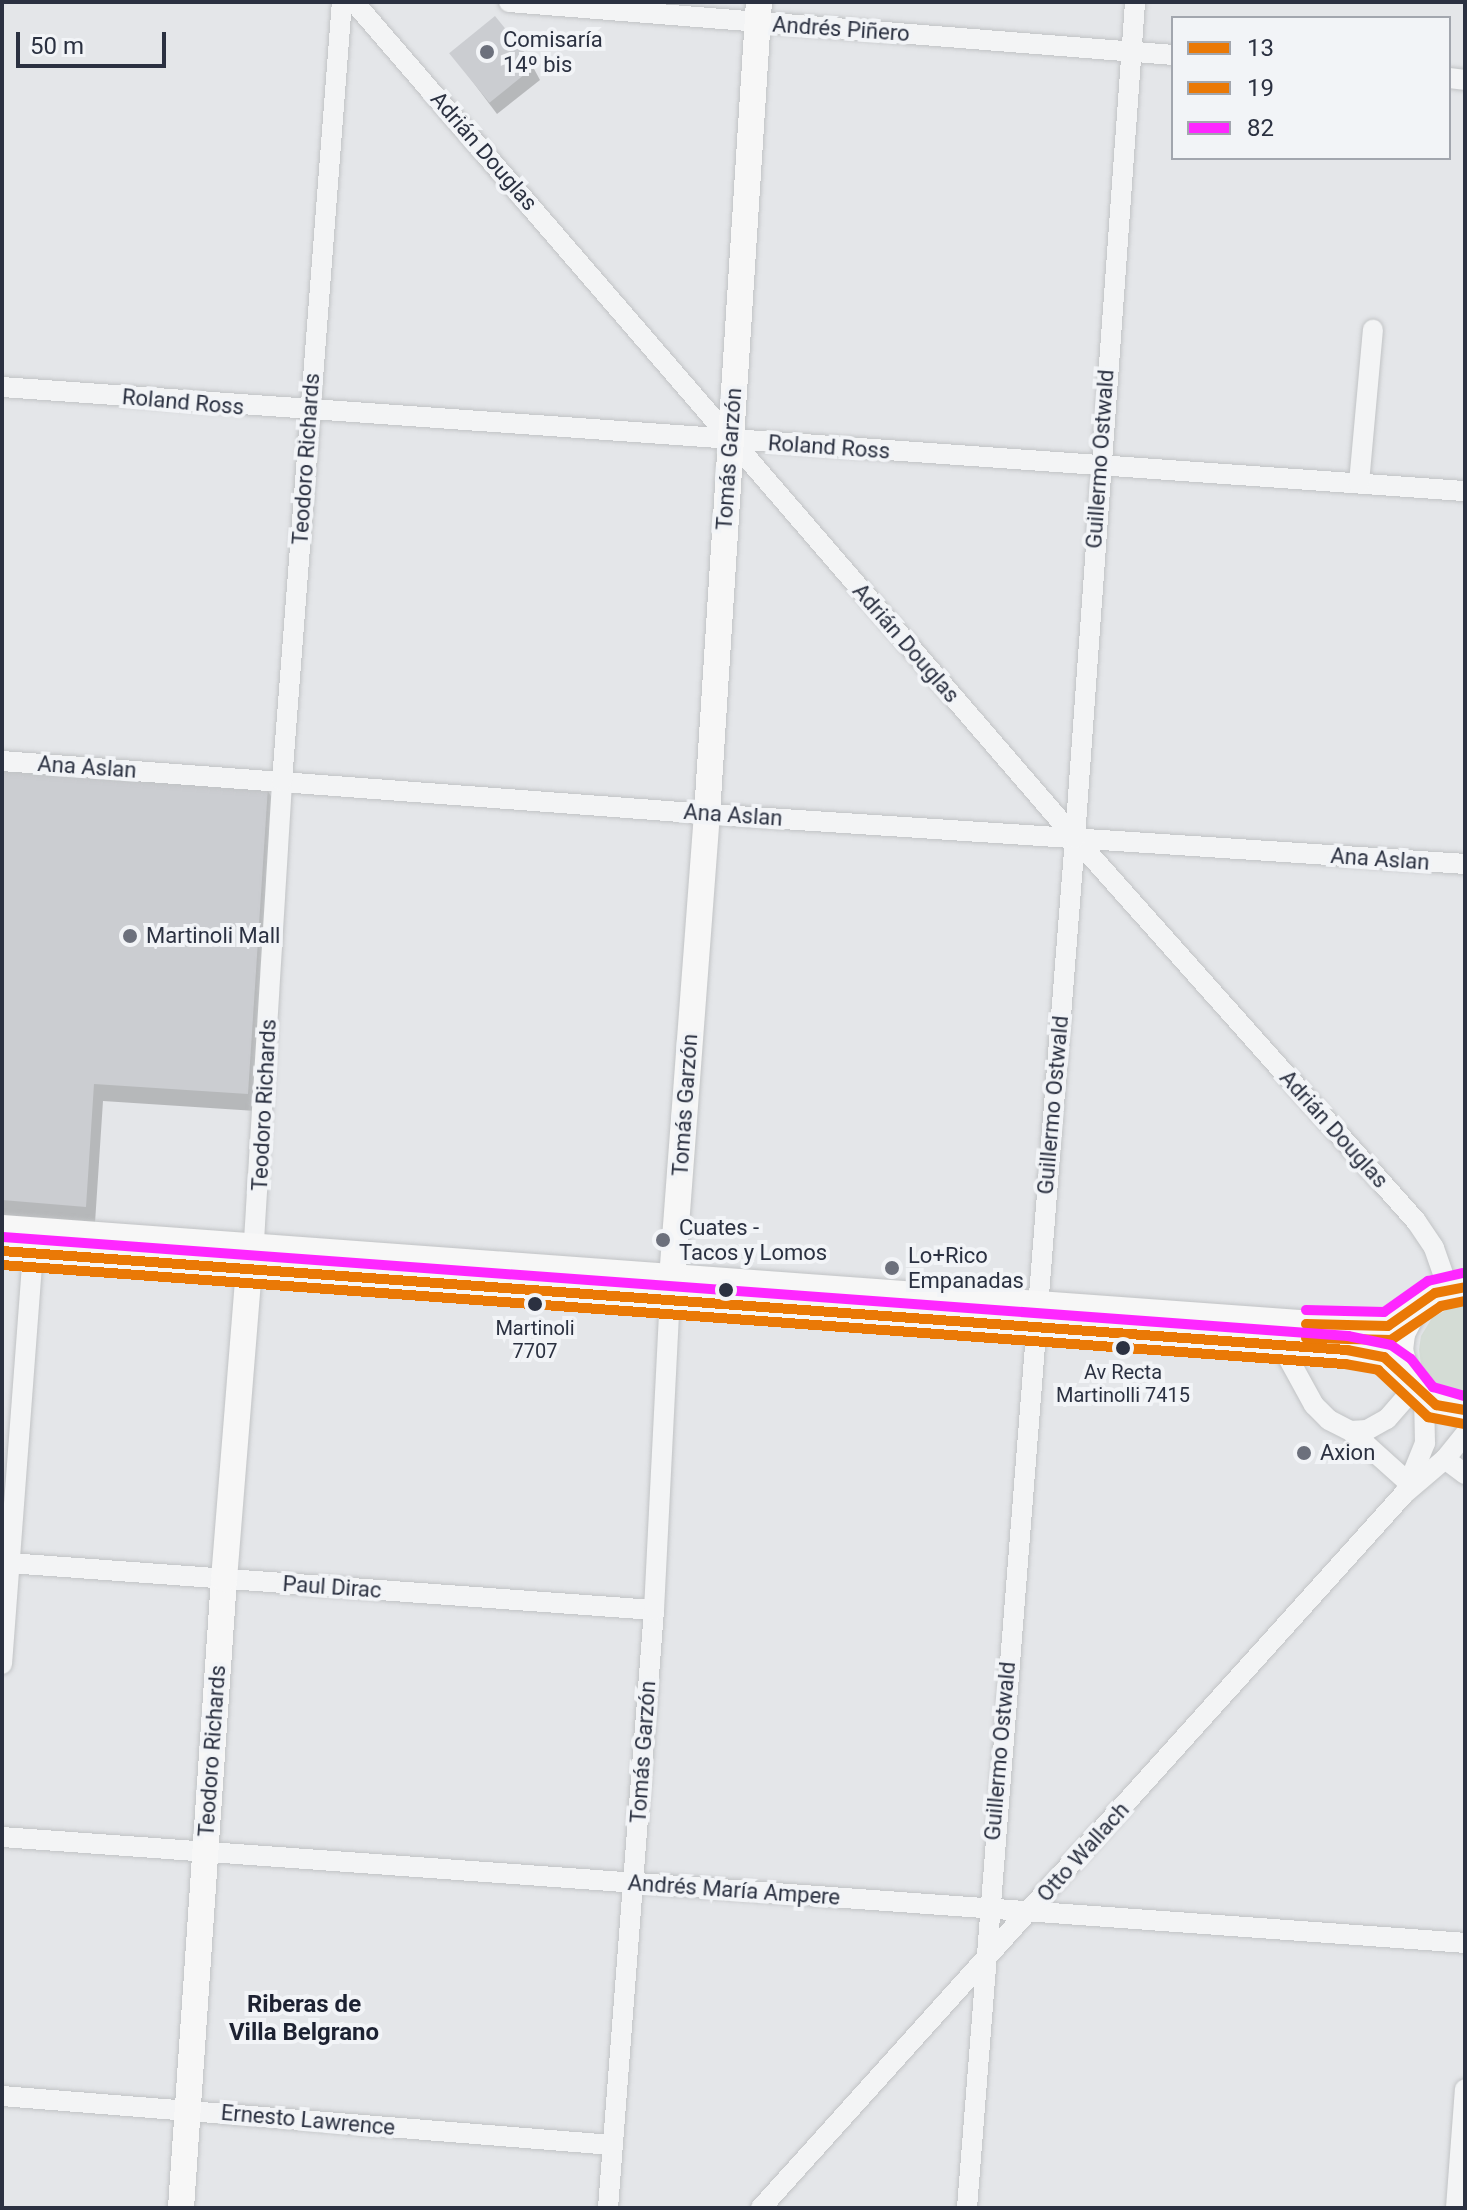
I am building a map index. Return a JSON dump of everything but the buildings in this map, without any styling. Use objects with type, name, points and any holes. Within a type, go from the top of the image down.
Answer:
[{"type":"main road","name":"Tomás Garzón","points":[[671,1288],[707,814],[759,12]]},
{"type":"main road","points":[[2,1228],[253,1258],[1035,1314],[1376,1328],[1397,1322],[1415,1308],[1456,1288]]},
{"type":"main road","points":[[2,1251],[253,1258]]},
{"type":"main road","name":"Teodoro Richards","points":[[181,2208],[224,1579],[253,1258]]},
{"type":"main road","points":[[1415,1308],[1402,1334],[1400,1350],[1415,1387]]},
{"type":"main road","points":[[1035,1314],[1375,1354],[1393,1362],[1436,1405],[1465,1410]]},
{"type":"street","name":"Teodoro Richards","points":[[253,1258],[282,781],[342,2]]},
{"type":"street","name":"Adrián Douglas","points":[[354,2],[492,158],[730,441],[1075,838],[1416,1221],[1456,1288]]},
{"type":"street","name":"Andrés Piñero","points":[[509,2],[759,12],[1171,55]]},
{"type":"street","name":"Guillermo Ostwald","points":[[967,2208],[988,1908],[1075,838],[1099,464],[1135,2]]},
{"type":"street","points":[[1359,483],[1373,330]]},
{"type":"street","name":"Roland Ross","points":[[2,387],[310,412],[1465,491]]},
{"type":"street","name":"Ana Aslan","points":[[2,761],[707,814],[1465,864]]},
{"type":"street","points":[[2,1664],[33,1253]]},
{"type":"street","name":"Tomás Garzón","points":[[608,2208],[654,1610],[671,1288]]},
{"type":"street","points":[[1281,1345],[1314,1405],[1329,1420],[1351,1431],[1406,1488]]},
{"type":"street","points":[[1351,1431],[1367,1430],[1387,1419],[1415,1387]]},
{"type":"street","name":"Otto Wallach","points":[[1406,1488],[1425,1443],[1415,1387]]},
{"type":"street","name":"Otto Wallach","points":[[761,2208],[985,1962],[1406,1488],[1445,1459],[1465,1434]]},
{"type":"street","points":[[1445,1459],[1465,1474]]},
{"type":"street","name":"Paul Dirac","points":[[9,1563],[654,1610]]},
{"type":"street","name":"Andrés María Ampere","points":[[2,1837],[1465,1943]]},
{"type":"street","points":[[1456,2208],[1465,2089]]},
{"type":"street","name":"Ernesto Lawrence","points":[[2,2096],[613,2145]]},
{"type":"shaded area","points":[[1464,1306],[1465,1392],[1460,1392],[1434,1382],[1421,1364],[1419,1350],[1421,1336],[1432,1318],[1450,1308]]},
{"type":"transit line","name":"82","points":[[3,1237],[1348,1336],[1391,1345],[1411,1359],[1433,1387],[1465,1396]]},
{"type":"transit line","name":"13","points":[[2,1251],[1347,1350],[1384,1357],[1436,1405],[1465,1410]]},
{"type":"transit line","name":"19","points":[[2,1265],[1345,1364],[1378,1370],[1428,1417],[1463,1424]]},
{"type":"transit line","name":"82","points":[[1306,1310],[1384,1312],[1428,1281],[1462,1273]]},
{"type":"transit line","name":"13","points":[[1306,1324],[1388,1326],[1435,1293],[1465,1287]]},
{"type":"transit line","name":"19","points":[[1306,1338],[1391,1340],[1441,1306],[1465,1301]]},
{"type":"place","name":"Comisaría 14º bis","points":[[487,52]]},
{"type":"place","name":"Martinoli Mall","points":[[130,936]]},
{"type":"place","name":"Cuates - Tacos y Lomos","points":[[663,1240]]},
{"type":"place","name":"Lo+Rico Empanadas","points":[[892,1268]]},
{"type":"place","name":"Martinoli 7707","points":[[535,1304]]},
{"type":"place","name":"Av Recta Martinolli 7415","points":[[1123,1348]]},
{"type":"place","name":"Axion","points":[[1304,1453]]},
{"type":"district","name":"Riberas de Villa Belgrano","points":[[304,2019]]}]
